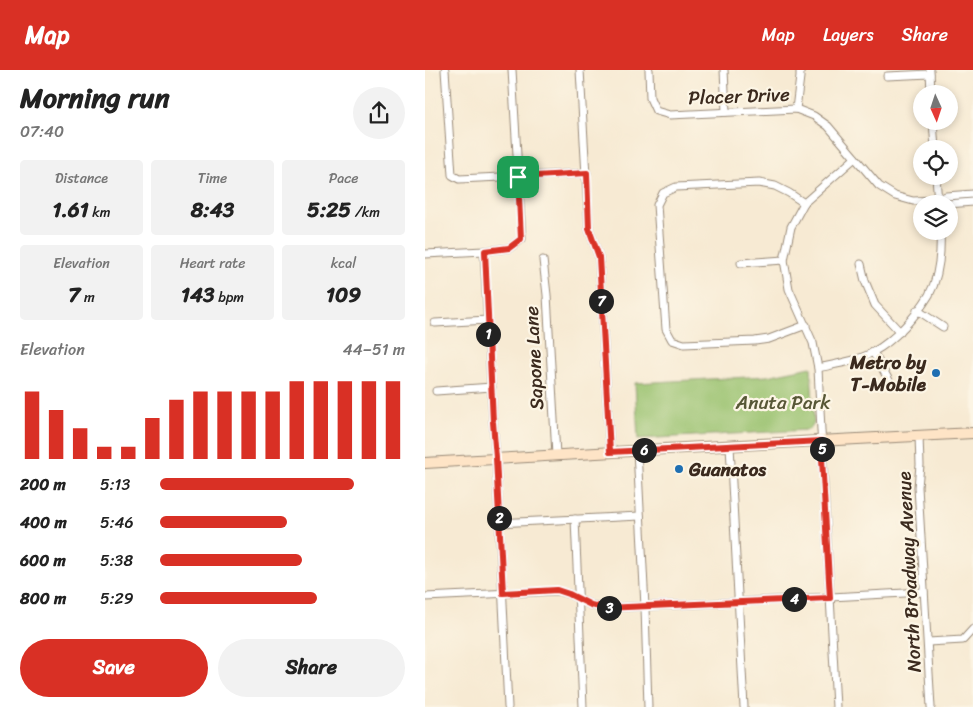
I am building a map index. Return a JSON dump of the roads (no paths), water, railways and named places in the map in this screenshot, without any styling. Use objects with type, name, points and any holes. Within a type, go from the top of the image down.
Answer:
[{"type":"main road","points":[[425,463],[973,433]]},
{"type":"street","points":[[445,70],[452,175],[459,179],[587,173]]},
{"type":"street","points":[[425,254],[509,248],[521,239],[512,70]]},
{"type":"street","points":[[580,70],[589,229],[599,257],[610,452]]},
{"type":"street","name":"Placer Drive","points":[[649,70],[651,98],[656,111],[670,115],[796,109],[814,116],[828,126],[879,186],[895,196],[913,201]]},
{"type":"street","points":[[724,70],[726,112]]},
{"type":"street","points":[[796,109],[800,70]]},
{"type":"street","points":[[887,76],[930,72],[931,85]]},
{"type":"street","points":[[837,707],[818,368],[813,343],[789,288],[784,260],[791,227],[804,203],[855,158]]},
{"type":"street","points":[[804,203],[775,186],[759,183],[677,188],[663,193],[657,205],[666,329],[672,340],[684,344],[755,341],[769,339],[806,325]]},
{"type":"street","name":"Placer Drive","points":[[958,195],[973,194]]},
{"type":"street","name":"Placer Drive","points":[[958,203],[973,202]]},
{"type":"street","points":[[818,368],[848,362],[873,352],[900,332],[929,294],[937,271],[941,240]]},
{"type":"street","points":[[485,251],[508,707]]},
{"type":"street","name":"Sapone Lane","points":[[543,260],[547,295],[556,455]]},
{"type":"street","points":[[741,263],[784,260]]},
{"type":"street","points":[[861,264],[865,281],[875,305],[900,332]]},
{"type":"street","points":[[917,310],[943,328]]},
{"type":"street","points":[[435,323],[488,320]]},
{"type":"street","points":[[873,352],[891,384]]},
{"type":"street","points":[[436,391],[492,387]]},
{"type":"street","name":"North Broadway Avenue","points":[[919,436],[920,465],[918,487],[931,707]]},
{"type":"street","points":[[730,446],[744,707]]},
{"type":"street","points":[[637,450],[648,707]]},
{"type":"street","points":[[499,523],[640,516]]},
{"type":"street","points":[[575,519],[583,707]]},
{"type":"street","points":[[425,597],[557,590],[591,605],[604,608],[924,592]]},
{"type":"street","points":[[928,642],[963,640],[973,629]]},
{"type":"place","name":"Metro by T-Mobile","points":[[936,373]]},
{"type":"place","name":"Guanatos","points":[[679,469]]},
{"type":"park label","name":"Anuta Park","points":[[783,402]]}]
